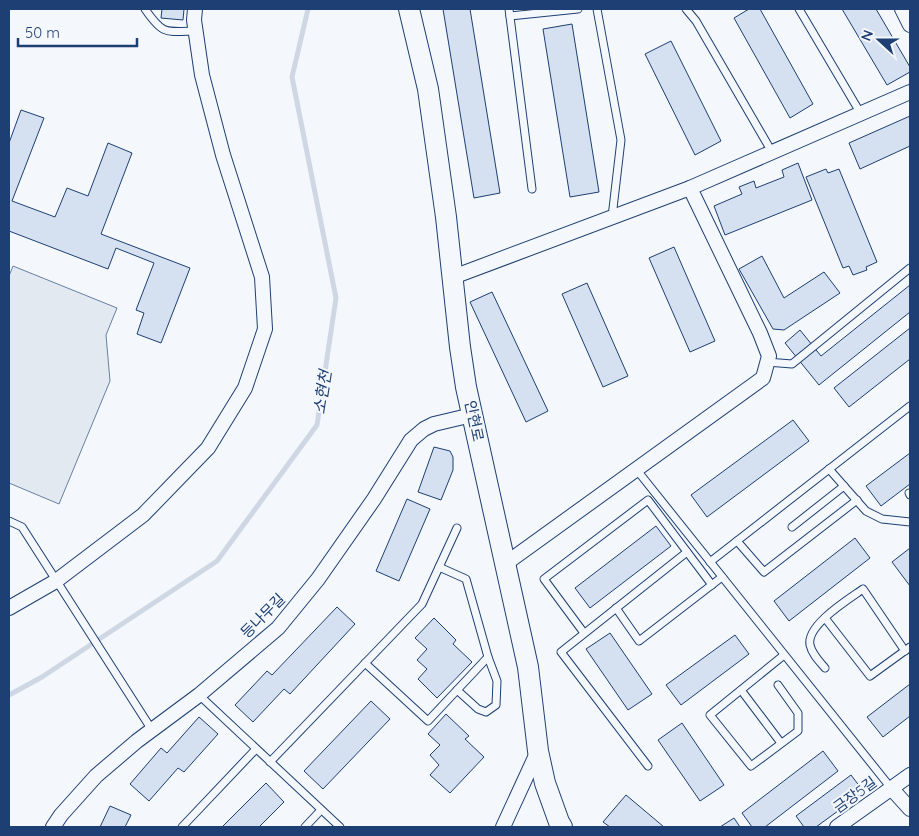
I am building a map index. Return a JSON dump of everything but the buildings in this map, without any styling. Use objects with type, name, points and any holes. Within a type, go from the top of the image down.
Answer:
[{"type":"street","points":[[9,608],[56,581],[143,515],[208,448],[244,388],[265,329],[262,277],[223,155],[202,75],[194,9]]},
{"type":"street","name":"안현로","points":[[409,9],[428,89],[453,277],[460,347],[472,415],[528,667],[538,751],[546,782],[562,827]]},
{"type":"street","points":[[902,9],[910,25]]},
{"type":"street","points":[[453,277],[690,188],[910,92]]},
{"type":"street","points":[[505,564],[763,378],[769,356],[760,333],[690,188]]},
{"type":"street","name":"등나무길","points":[[53,827],[96,776],[137,741],[199,695],[278,628],[318,579],[374,498],[411,440],[424,429],[434,424],[472,415]]},
{"type":"street","points":[[503,827],[538,751]]},
{"type":"street","name":"금장5길","points":[[838,827],[910,774]]},
{"type":"street","name":"금장5길","points":[[891,788],[910,809]]},
{"type":"lane","points":[[145,9],[158,26],[167,32],[196,31]]},
{"type":"lane","points":[[532,189],[510,12],[578,9]]},
{"type":"lane","points":[[597,9],[621,140],[612,218]]},
{"type":"lane","points":[[686,9],[696,21],[772,152]]},
{"type":"lane","points":[[799,9],[861,114]]},
{"type":"lane","points":[[767,362],[792,364],[910,268]]},
{"type":"lane","points":[[710,562],[910,406]]},
{"type":"lane","points":[[636,469],[891,788]]},
{"type":"lane","points":[[830,469],[866,511],[882,518],[910,522]]},
{"type":"lane","points":[[792,527],[844,486]]},
{"type":"lane","points":[[584,633],[544,579],[648,500],[712,585]]},
{"type":"lane","points":[[737,540],[764,572],[857,500]]},
{"type":"lane","points":[[9,521],[22,527],[152,730]]},
{"type":"lane","points":[[270,762],[422,604],[457,528]]},
{"type":"lane","points":[[648,766],[560,652],[687,552]]},
{"type":"lane","points":[[439,567],[466,579],[488,657],[497,681],[496,705],[486,712],[478,709],[458,690]]},
{"type":"lane","points":[[616,608],[639,641],[722,577]]},
{"type":"lane","points":[[824,668],[816,657],[810,643],[813,632],[825,618],[863,589],[908,649],[870,676],[825,618]]},
{"type":"lane","points":[[778,685],[798,713],[798,731],[750,766],[710,715],[784,655]]},
{"type":"lane","points":[[365,663],[428,721],[488,657]]},
{"type":"lane","points":[[741,690],[781,743]]},
{"type":"lane","points":[[199,695],[340,827]]},
{"type":"lane","points":[[182,827],[256,749]]},
{"type":"lane","points":[[305,827],[321,810]]},
{"type":"shaded area","points":[[13,266],[117,308],[106,335],[110,381],[59,504],[9,483],[9,276]]},
{"type":"waterway","name":"소현천","points":[[9,695],[42,677],[217,561],[317,425],[336,298],[292,77],[308,9]]}]
